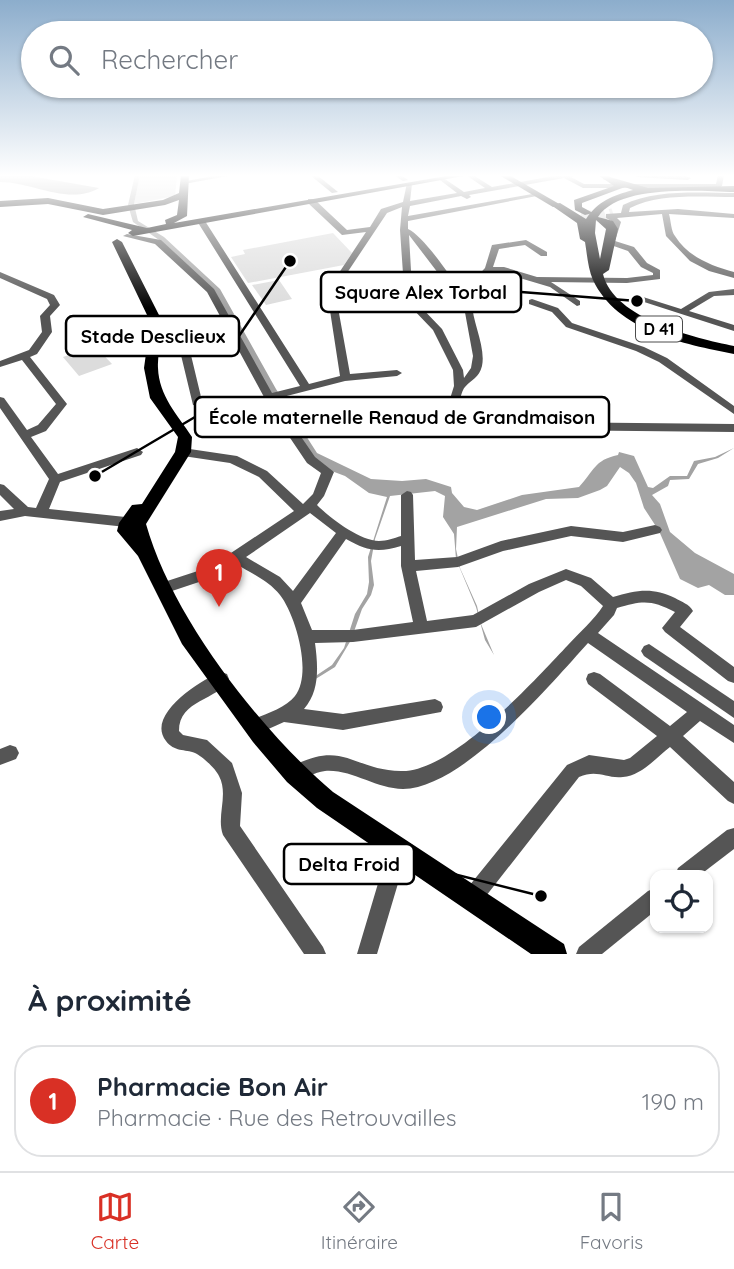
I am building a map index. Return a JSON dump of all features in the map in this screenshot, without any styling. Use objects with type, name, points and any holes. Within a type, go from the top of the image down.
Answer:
[{"type":"highway","points":[[578,220],[583,223],[587,247],[604,276]]},
{"type":"highway","points":[[602,220],[604,276]]},
{"type":"highway","points":[[604,276],[606,241],[614,231],[605,220]]},
{"type":"highway","name":"D 41","points":[[604,276],[611,298],[649,325],[683,338],[734,348]]},
{"type":"main road","points":[[93,220],[132,233],[209,220]]},
{"type":"main road","points":[[127,220],[132,233]]},
{"type":"main road","points":[[176,220],[132,233],[118,249],[129,264],[152,310],[156,325],[151,357],[153,384],[161,406],[185,437],[183,452],[126,531],[146,554],[189,638],[255,727],[295,774],[325,800],[554,954]]},
{"type":"street","points":[[331,220],[345,233],[369,229]]},
{"type":"street","points":[[345,378],[331,291],[365,244],[369,229],[377,220]]},
{"type":"street","points":[[404,220],[408,288],[414,305],[436,329],[452,355],[458,370],[459,386],[454,402],[460,415],[470,424],[488,431],[539,426],[734,428]]},
{"type":"street","points":[[404,225],[426,220]]},
{"type":"street","points":[[667,220],[670,236],[693,259],[712,269],[734,275]]},
{"type":"street","points":[[201,221],[306,387]]},
{"type":"street","points":[[404,225],[467,305],[477,335],[477,361],[469,380],[459,386]]},
{"type":"street","points":[[535,280],[604,276],[652,278],[658,274],[644,265],[634,251],[611,242],[614,231]]},
{"type":"street","points":[[132,233],[159,242],[211,292],[268,397],[311,460],[328,472],[307,509],[215,571],[163,588]]},
{"type":"street","points":[[467,305],[470,289],[488,270],[495,247],[500,244],[526,242],[544,254]]},
{"type":"street","points":[[488,270],[504,270],[558,287],[577,303]]},
{"type":"street","points":[[0,275],[55,301],[55,305],[45,316],[47,332],[33,352],[26,357],[0,364]]},
{"type":"street","points":[[686,309],[712,294],[734,292]]},
{"type":"street","points":[[643,300],[734,328]]},
{"type":"street","points":[[532,302],[555,310],[569,325],[640,349],[663,360],[734,411]]},
{"type":"street","points":[[177,339],[185,351],[197,403],[285,420]]},
{"type":"street","points":[[25,435],[42,428],[62,404],[26,357]]},
{"type":"street","points":[[268,397],[345,378],[397,373]]},
{"type":"street","points":[[0,400],[55,479]]},
{"type":"street","points":[[41,512],[55,479],[137,452]]},
{"type":"street","points":[[183,452],[233,459],[263,474],[319,517],[372,546],[380,547],[406,539]]},
{"type":"street","points":[[0,488],[25,511]]},
{"type":"street","points":[[407,495],[408,566],[421,627]]},
{"type":"street","points":[[0,516],[25,511],[133,523]]},
{"type":"street","points":[[408,566],[458,562],[501,546],[571,531],[617,537],[655,530]]},
{"type":"street","points":[[292,604],[344,532]]},
{"type":"street","points":[[236,556],[285,590],[306,637],[311,676],[303,699],[255,727]]},
{"type":"street","points":[[306,637],[353,636],[483,619],[534,588],[566,574],[586,582],[611,604]]},
{"type":"street","points":[[611,604],[652,593],[687,611],[670,628],[734,676]]},
{"type":"street","points":[[295,774],[308,764],[337,761],[384,778],[416,779],[438,770],[488,736],[546,680],[609,611],[611,604]]},
{"type":"street","points":[[587,634],[734,736]]},
{"type":"street","points":[[649,651],[734,710]]},
{"type":"street","points":[[221,679],[176,709],[169,723],[171,735],[179,741],[201,746],[226,769],[233,793],[230,828],[316,954]]},
{"type":"street","points":[[594,679],[671,736],[734,795]]},
{"type":"street","points":[[281,714],[343,722],[436,707]]},
{"type":"street","points":[[472,898],[573,771],[589,764],[624,769],[636,764],[701,711]]},
{"type":"street","points":[[692,870],[734,838]]},
{"type":"street","points":[[367,954],[396,847]]},
{"type":"street","points":[[586,954],[650,902]]},
{"type":"shaded area","points":[[132,220],[138,220],[164,237],[220,289],[276,389],[317,453],[371,479],[426,479],[451,487],[452,493],[464,507],[477,510],[522,495],[579,487],[599,463],[618,455],[619,452],[634,456],[648,487],[653,488],[670,476],[687,476],[694,461],[715,457],[734,448],[718,458],[698,464],[689,479],[670,480],[668,486],[652,495],[660,504],[670,532],[695,553],[734,574],[734,595],[725,595],[709,585],[698,588],[680,579],[659,531],[644,508],[636,483],[629,473],[620,467],[607,486],[600,490],[578,498],[546,499],[457,527],[456,549],[460,568],[477,606],[481,624],[494,655],[485,640],[476,607],[456,559],[454,534],[443,517],[445,496],[435,491],[390,496],[375,539],[371,561],[374,585],[371,595],[362,609],[351,640],[335,667],[314,680],[314,677],[332,665],[344,648],[355,614],[367,594],[368,557],[387,497],[369,493],[345,476],[321,467],[272,400],[215,292],[162,242]]},
{"type":"shaded area","points":[[333,233],[352,253],[344,265],[248,283],[231,257],[245,254],[243,250]]},
{"type":"shaded area","points":[[279,280],[292,299],[266,305],[252,285]]},
{"type":"shaded area","points":[[95,346],[112,364],[79,376],[63,357]]},
{"type":"place","name":"Stade Desclieux","points":[[290,261]]},
{"type":"place","name":"Square Alex Torbal","points":[[637,301]]},
{"type":"place","name":"École maternelle Renaud de Grandmaison","points":[[95,476]]},
{"type":"place","name":"Pharmacie Bon Air","points":[[219,607]]},
{"type":"place","name":"Delta Froid","points":[[541,896]]}]
